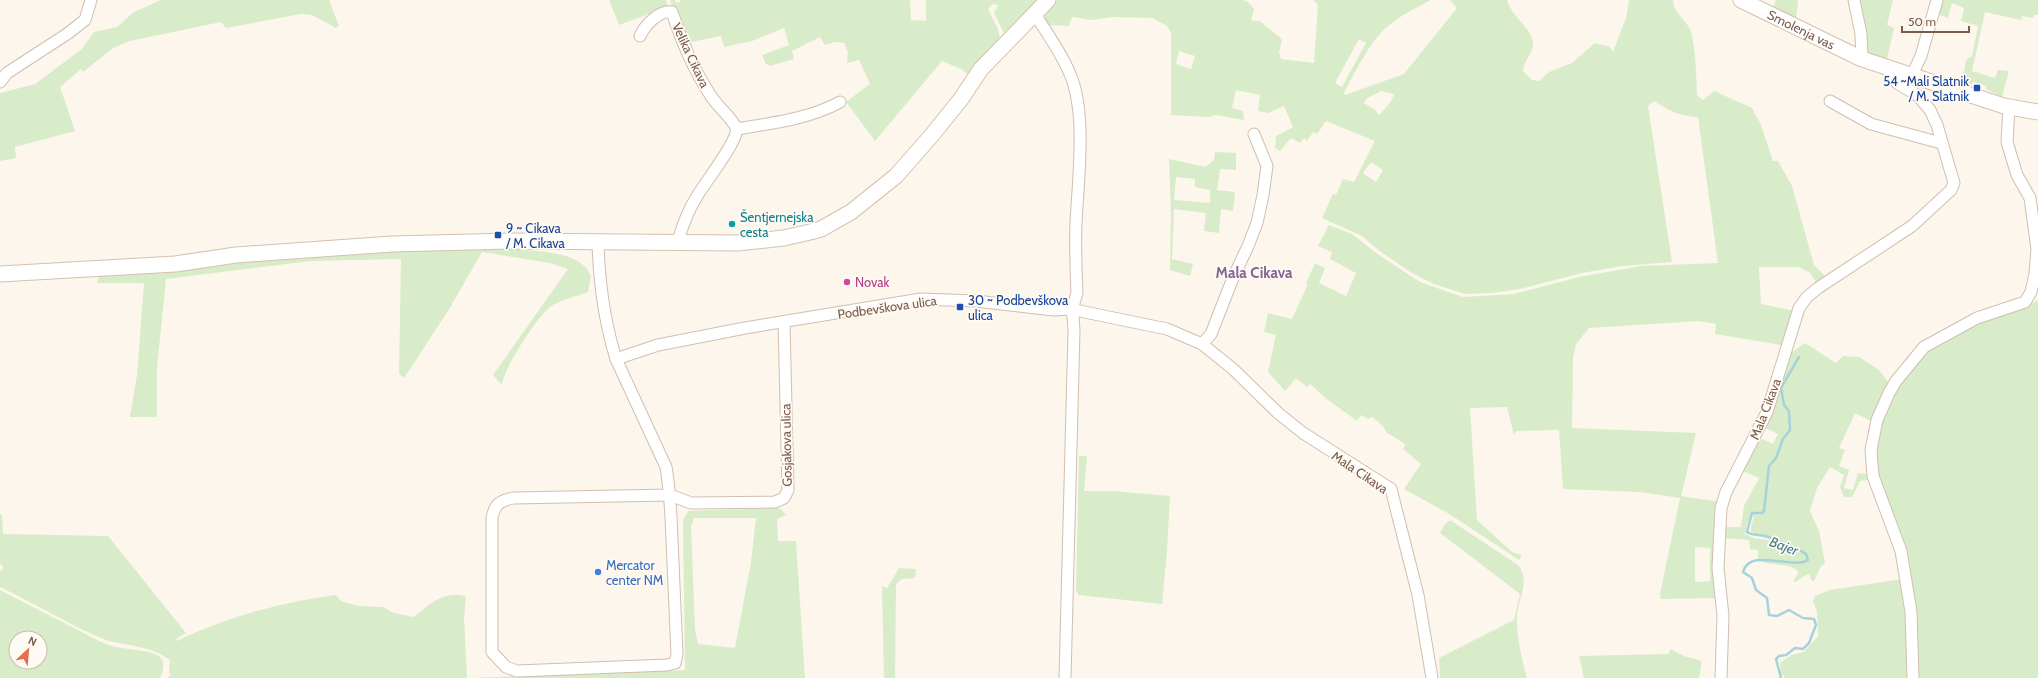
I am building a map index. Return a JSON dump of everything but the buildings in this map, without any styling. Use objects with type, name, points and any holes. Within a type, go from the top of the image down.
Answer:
[{"type":"main road","points":[[0,274],[175,264],[236,255],[392,244],[514,241],[677,244],[737,243],[784,238],[821,229],[851,212],[896,176],[917,154],[961,99],[981,69],[1048,0]]},
{"type":"main road","name":"Smolenja vas","points":[[1741,0],[1862,59],[1887,69],[2009,107],[2038,112]]},
{"type":"street","points":[[0,82],[7,73],[67,34],[85,20],[91,0]]},
{"type":"street","points":[[1854,0],[1861,34],[1862,59]]},
{"type":"street","points":[[1911,77],[1920,56],[1937,0]]},
{"type":"street","name":"Velika Cikava","points":[[640,36],[645,25],[651,20],[668,11],[672,12],[679,36],[709,93],[718,107],[730,117],[737,129]]},
{"type":"street","points":[[1034,13],[1067,68],[1075,92],[1080,152],[1076,225],[1077,293],[1074,303],[1070,309],[1073,316],[1074,331],[1065,678]]},
{"type":"street","name":"Smolenja vas","points":[[1887,69],[1897,82],[1924,101],[1936,125],[1954,182],[1951,190],[1934,204]]},
{"type":"street","points":[[1830,101],[1871,124],[1942,143]]},
{"type":"street","points":[[677,244],[683,224],[696,199],[734,141],[737,129],[808,115],[824,110],[840,102]]},
{"type":"street","points":[[1913,678],[1911,612],[1901,551],[1873,476],[1871,450],[1877,420],[1896,380],[1924,347],[1977,318],[2025,302],[2031,292],[2034,280],[2037,249],[2030,198],[2017,175],[2007,142],[2009,107]]},
{"type":"street","points":[[1202,344],[1211,334],[1257,223],[1267,166],[1254,134]]},
{"type":"street","name":"Mala Cikava","points":[[1721,678],[1723,616],[1718,568],[1721,508],[1726,492],[1767,412],[1799,308],[1807,297],[1818,288],[1901,234],[1912,226],[1934,204]]},
{"type":"street","points":[[598,242],[601,296],[607,329],[616,359],[662,455],[666,467],[670,495],[677,654],[675,663],[667,665],[518,672],[506,667],[492,652],[492,518],[495,505],[501,500],[513,498],[670,495]]},
{"type":"street","name":"Podbevškova ulica","points":[[616,359],[658,345],[745,328],[921,299],[970,300],[1054,310],[1070,309]]},
{"type":"street","name":"Mala Cikava","points":[[1070,309],[1167,329],[1202,344],[1233,369],[1278,413],[1303,433],[1391,489],[1418,595],[1432,678]]},
{"type":"street","name":"Gosjakova ulica","points":[[670,495],[691,503],[775,502],[784,498],[788,490],[784,322]]},
{"type":"green space","points":[[161,0],[329,0],[339,26],[336,28],[312,15],[301,14],[226,28],[221,22],[130,41],[113,48],[83,72],[81,69],[60,87],[75,131],[15,147],[16,158],[0,161],[0,93],[35,84],[82,49],[94,32],[117,27],[134,12]]},
{"type":"green space","points":[[609,0],[666,0],[668,7],[619,25]]},
{"type":"green space","points":[[670,0],[675,0],[676,3],[681,2],[680,0],[910,0],[911,20],[926,21],[926,0],[1038,0],[1004,33],[994,13],[998,5],[993,4],[988,9],[998,29],[1000,38],[969,76],[963,70],[942,61],[875,141],[846,102],[870,84],[859,60],[847,63],[848,52],[844,43],[835,42],[825,45],[820,37],[792,51],[794,59],[770,66],[766,64],[762,55],[789,45],[784,28],[752,41],[724,47],[721,36],[691,42],[695,64],[681,38]]},
{"type":"green space","points":[[1056,0],[1243,0],[1248,2],[1254,9],[1251,20],[1262,22],[1282,40],[1279,52],[1281,59],[1314,63],[1318,5],[1313,0],[1431,0],[1398,18],[1381,32],[1363,57],[1344,93],[1345,95],[1404,74],[1457,8],[1450,0],[1507,0],[1512,11],[1529,32],[1533,42],[1532,49],[1523,71],[1532,80],[1539,81],[1549,72],[1572,63],[1595,43],[1610,47],[1613,52],[1626,18],[1629,0],[1673,0],[1675,8],[1688,25],[1692,34],[1697,95],[1703,100],[1714,91],[1752,108],[1761,125],[1773,161],[1778,161],[1792,186],[1814,265],[1824,275],[1825,280],[1818,285],[1810,273],[1799,267],[1759,267],[1761,304],[1795,311],[1786,341],[1781,345],[1715,334],[1716,324],[1699,321],[1589,328],[1576,344],[1573,358],[1572,428],[1696,433],[1681,496],[1720,502],[1718,598],[1661,599],[1660,594],[1680,498],[1640,492],[1563,489],[1559,430],[1516,431],[1514,435],[1507,407],[1470,408],[1477,520],[1512,552],[1521,555],[1519,560],[1451,515],[1404,489],[1421,464],[1403,449],[1405,444],[1386,432],[1383,426],[1372,417],[1368,419],[1361,415],[1357,421],[1328,400],[1310,384],[1307,387],[1296,378],[1285,391],[1268,372],[1276,335],[1264,332],[1268,313],[1292,319],[1308,284],[1306,283],[1315,263],[1325,268],[1319,283],[1346,296],[1356,273],[1330,259],[1332,252],[1318,246],[1329,225],[1352,234],[1376,253],[1420,282],[1463,297],[1514,294],[1579,277],[1641,266],[1718,263],[1698,117],[1686,116],[1675,112],[1654,101],[1648,106],[1672,262],[1623,266],[1582,273],[1520,289],[1492,293],[1465,294],[1434,284],[1412,273],[1377,249],[1362,236],[1322,218],[1333,194],[1336,195],[1343,179],[1354,182],[1375,141],[1326,121],[1317,134],[1313,132],[1307,141],[1304,138],[1300,143],[1291,138],[1280,151],[1275,148],[1276,136],[1293,127],[1284,106],[1268,113],[1258,111],[1260,95],[1236,90],[1232,108],[1243,111],[1244,120],[1216,115],[1209,117],[1171,115],[1171,33],[1167,26],[1153,18],[1113,17],[1091,20],[1072,17],[1069,26],[1050,25],[1044,20],[1046,11]],"holes":[[[1359,39],[1366,43],[1342,87],[1335,83]],[[1179,51],[1195,56],[1191,69],[1176,64]],[[1381,91],[1394,94],[1390,103],[1379,115],[1375,110],[1364,103],[1367,98]],[[1371,162],[1383,170],[1376,182],[1363,173]],[[1695,547],[1710,548],[1710,581],[1695,582]]]},
{"type":"green space","points":[[1776,0],[1798,0],[1796,21],[1772,9]]},
{"type":"green space","points":[[1857,0],[1893,0],[1887,25],[1894,28],[1886,63],[1867,55]]},
{"type":"green space","points":[[1939,0],[2038,0],[2038,15],[2034,15],[2033,18],[2022,16],[2021,20],[1985,12],[1972,71],[1995,78],[1998,70],[2009,71],[2002,97],[1986,89],[1986,86],[1974,82],[1971,84],[1962,84],[1966,60],[1972,56],[1978,26],[1961,21],[1964,8],[1952,3],[1948,18],[1938,14]]},
{"type":"green space","points":[[1215,152],[1236,153],[1236,170],[1220,169],[1217,190],[1235,192],[1233,211],[1221,209],[1219,233],[1204,231],[1206,213],[1174,209],[1172,259],[1193,264],[1190,276],[1170,270],[1171,213],[1169,159],[1205,167],[1214,160]],"holes":[[[1176,177],[1195,179],[1195,187],[1210,190],[1210,203],[1174,200]]]},
{"type":"green space","points":[[488,249],[538,251],[565,256],[576,260],[584,266],[591,276],[588,292],[553,305],[539,319],[508,367],[502,385],[493,375],[568,269],[550,263],[482,252],[448,311],[404,378],[399,374],[401,259],[311,261],[166,279],[157,368],[157,417],[130,417],[137,375],[144,283],[97,283],[99,275],[173,270],[292,255]]},
{"type":"green space","points":[[2038,300],[2038,678],[1917,678],[1916,607],[1906,549],[1883,493],[1879,476],[1876,451],[1881,423],[1890,399],[1910,369],[1933,346],[1976,324],[2019,310]]},
{"type":"green space","points":[[1805,343],[1836,363],[1843,356],[1859,357],[1879,370],[1889,383],[1871,421],[1855,413],[1839,448],[1845,450],[1839,466],[1849,470],[1844,488],[1853,490],[1858,473],[1867,474],[1870,480],[1860,481],[1852,497],[1844,497],[1840,487],[1844,475],[1830,467],[1817,488],[1810,511],[1819,531],[1825,563],[1821,566],[1814,581],[1811,580],[1810,575],[1808,574],[1795,582],[1793,581],[1798,574],[1798,571],[1794,568],[1758,560],[1758,550],[1750,549],[1749,540],[1722,538],[1722,527],[1741,527],[1744,506],[1759,478],[1743,471],[1760,438],[1773,444],[1778,434],[1765,428],[1789,354]],"holes":[[[1752,515],[1754,517],[1751,532],[1784,542],[1787,544],[1786,547],[1774,541],[1754,538],[1745,534],[1747,524]]]},
{"type":"green space","points":[[1079,456],[1087,456],[1084,491],[1113,491],[1170,496],[1162,604],[1079,595],[1076,591]]},
{"type":"green space","points":[[776,508],[781,509],[786,515],[777,519],[778,541],[796,541],[805,678],[468,678],[685,670],[683,520],[688,511]],"holes":[[[694,518],[756,518],[751,562],[735,648],[698,644],[695,629],[691,526]]]},
{"type":"green space","points":[[0,514],[2,515],[3,534],[108,536],[186,633],[176,639],[177,641],[196,632],[235,618],[275,606],[316,598],[336,595],[341,601],[358,606],[383,607],[394,613],[414,617],[432,603],[445,597],[459,595],[466,597],[464,618],[467,678],[168,678],[171,674],[169,673],[170,660],[161,654],[152,650],[106,640],[96,636],[0,587],[0,570],[2,571],[3,566],[0,564]]},
{"type":"green space","points":[[1450,520],[1518,565],[1522,571],[1524,583],[1518,609],[1517,631],[1527,678],[1440,678],[1439,658],[1514,620],[1520,594],[1440,533],[1445,524]]},
{"type":"green space","points":[[899,568],[916,569],[915,578],[902,579],[896,584],[895,678],[884,678],[882,586],[887,588]]},
{"type":"green space","points":[[1902,579],[1908,619],[1908,678],[1784,678],[1784,675],[1781,675],[1780,663],[1791,655],[1804,652],[1818,636],[1817,611],[1813,601],[1815,596],[1830,590]]},
{"type":"green space","points":[[0,590],[108,645],[156,654],[163,662],[163,669],[160,678],[0,678]]},
{"type":"green space","points":[[1671,649],[1684,656],[1702,661],[1699,678],[1584,678],[1579,656],[1668,654]]},
{"type":"waterway","name":"Bajer","points":[[1781,678],[1776,659],[1779,656],[1786,655],[1795,648],[1803,649],[1809,643],[1816,625],[1814,619],[1803,618],[1789,610],[1777,616],[1769,615],[1767,598],[1756,590],[1752,578],[1743,572],[1747,565],[1754,561],[1772,560],[1792,563],[1808,560],[1806,554],[1792,546],[1765,536],[1747,532],[1752,513],[1762,513],[1764,511],[1769,466],[1776,458],[1783,439],[1790,430],[1789,411],[1784,405],[1781,388],[1799,357]]},
{"type":"place","name":"54 ~Mali Slatnik / M. Slatnik","points":[[1977,88]]},
{"type":"place","name":"Šentjernejska cesta","points":[[732,224]]},
{"type":"place","name":"9 ~ Cikava / M. Cikava","points":[[498,235]]},
{"type":"place","name":"Novak","points":[[847,282]]},
{"type":"place","name":"30 ~ Podbevškova ulica","points":[[960,307]]},
{"type":"place","name":"Mercator center NM","points":[[598,572]]},
{"type":"district","name":"Mala Cikava","points":[[1254,273]]}]
